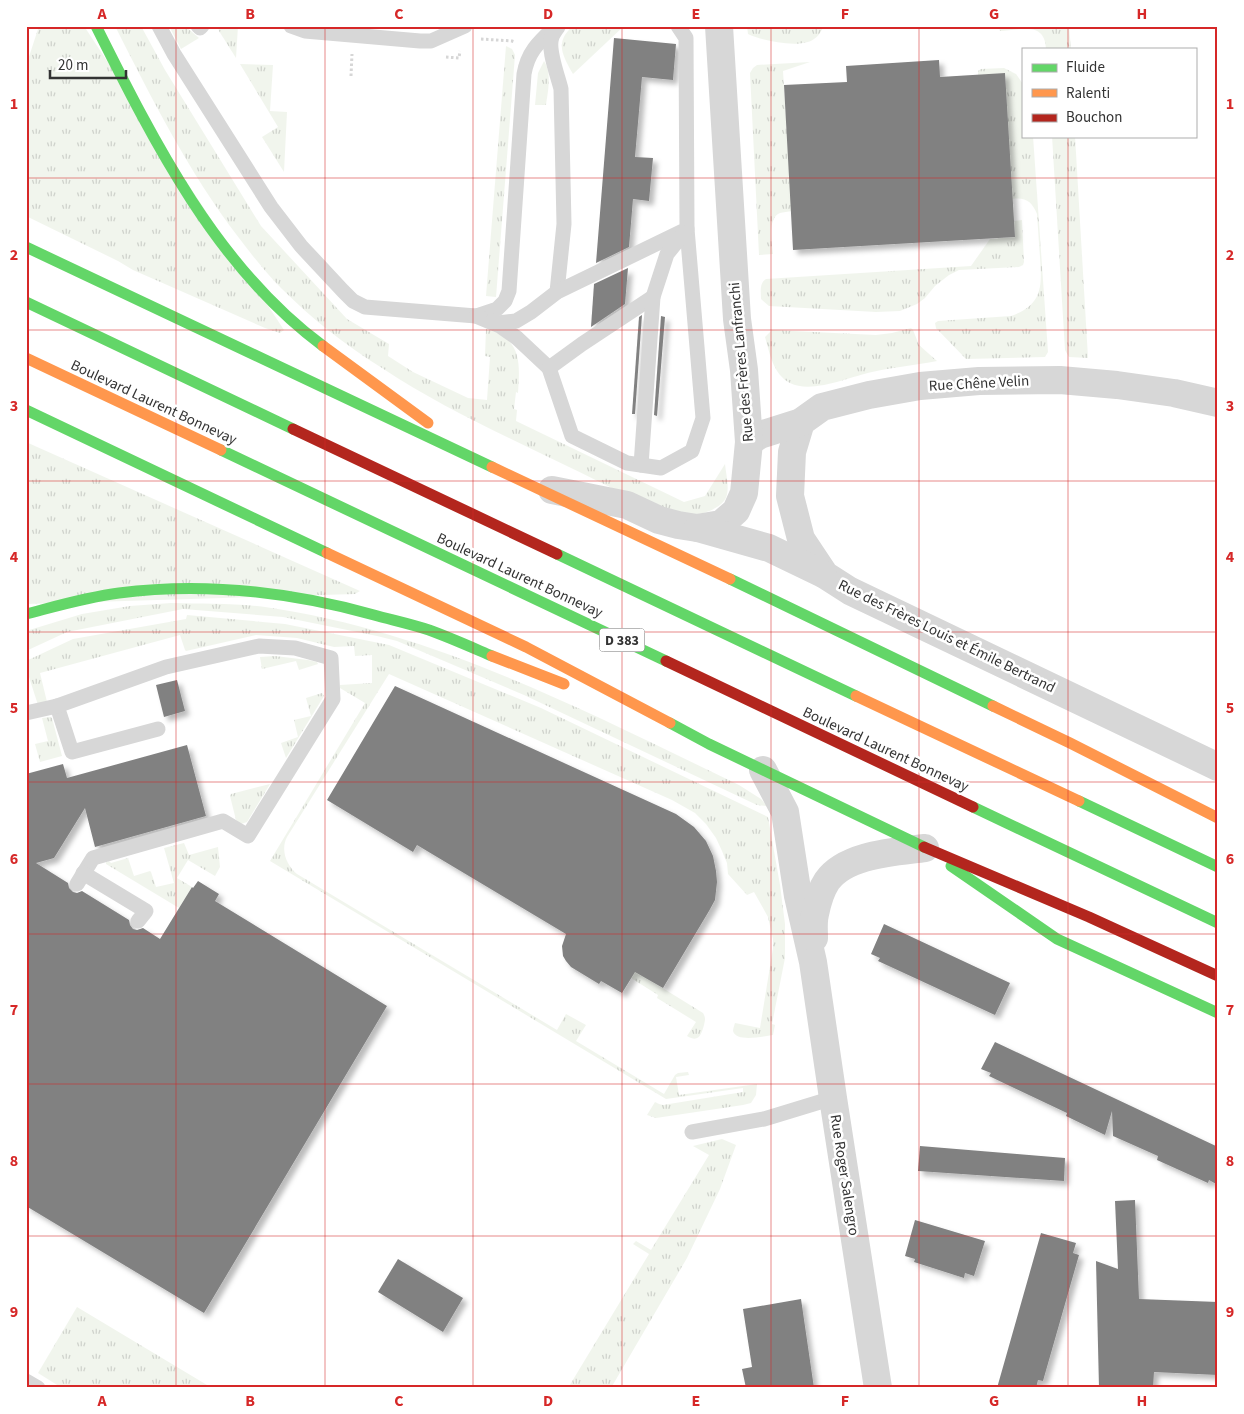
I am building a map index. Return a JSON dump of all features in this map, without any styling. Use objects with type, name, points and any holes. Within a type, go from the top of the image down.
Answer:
[{"type":"main road","points":[[96,26],[127,88],[181,184],[232,258],[273,304],[311,337],[481,462]]},
{"type":"main road","points":[[26,247],[1061,738],[1218,818]]},
{"type":"main road","points":[[26,302],[1218,867]]},
{"type":"main road","name":"Boulevard Laurent Bonnevay","points":[[26,358],[1218,923]]},
{"type":"main road","points":[[26,410],[526,647],[680,729],[925,848],[1089,917],[1218,976]]},
{"type":"main road","points":[[26,614],[50,606],[90,597],[136,590],[228,588],[282,594],[357,609],[434,632],[570,686]]},
{"type":"main road","points":[[598,697],[680,729]]},
{"type":"main road","points":[[925,848],[1057,939],[1218,1013]]},
{"type":"street","name":"Rue des Frères Lanfranchi","points":[[533,487],[627,505],[659,520],[697,528],[720,524],[736,511],[744,493],[749,442],[744,370],[736,319],[720,26]]},
{"type":"street","name":"Rue Chêne Velin","points":[[749,442],[760,435],[801,422],[822,407],[868,395],[920,386],[979,381],[1060,380],[1117,385],[1174,393],[1218,403]]},
{"type":"street","name":"Rue des Frères Louis et Émile Bertrand","points":[[801,422],[792,452],[790,496],[801,539],[825,575],[850,591],[1218,767]]},
{"type":"street","points":[[697,528],[769,548],[825,575]]},
{"type":"street","name":"Rue Roger Salengro","points":[[763,770],[785,812],[798,896],[814,962],[878,1388]]},
{"type":"street","name":"Rue Roger Salengro","points":[[814,962],[814,915],[828,881],[840,869],[853,862],[877,855],[925,848]]},
{"type":"lane","points":[[159,26],[174,54],[271,207],[301,246],[353,301],[365,307],[476,316],[498,323],[516,321],[557,292],[686,229]]},
{"type":"lane","points":[[291,26],[305,31],[432,41],[465,26]]},
{"type":"lane","points":[[536,26],[538,31],[537,44]]},
{"type":"lane","points":[[476,316],[497,309],[505,301],[509,291],[524,74],[531,51],[557,26]]},
{"type":"lane","points":[[557,26],[551,39],[551,52],[560,89],[564,224],[557,292]]},
{"type":"lane","points":[[476,316],[500,326],[517,338],[549,368],[572,436],[627,463],[662,468],[692,451],[703,418],[686,229],[686,38],[678,26]]},
{"type":"lane","points":[[641,465],[653,297],[667,254],[686,229]]},
{"type":"lane","points":[[549,368],[653,297]]},
{"type":"lane","points":[[26,713],[57,706],[166,667],[259,646],[295,648],[331,658],[333,699],[248,836],[223,821],[93,858],[80,878],[146,910],[138,921]]},
{"type":"lane","points":[[57,706],[72,752],[158,729]]},
{"type":"lane","points":[[692,1132],[764,1119],[833,1098]]},
{"type":"lane","points":[[26,1381],[38,1388]]},
{"type":"green space","points":[[39,26],[84,26],[284,330],[280,333],[265,328],[133,270],[26,216],[26,66]]},
{"type":"green space","points":[[115,26],[141,26],[165,70],[261,226],[347,319],[389,344],[388,356],[413,372],[468,398],[487,400],[490,357],[485,356],[486,329],[498,333],[512,345],[518,362],[518,393],[516,392],[514,409],[517,410],[516,421],[684,502],[705,496],[725,464],[728,488],[724,501],[712,510],[692,514],[657,507],[627,495],[427,396],[368,359],[329,331],[275,282],[221,213],[172,135]]},
{"type":"green space","points":[[169,26],[185,26],[199,38],[181,49]]},
{"type":"green space","points":[[218,26],[238,26],[236,58],[219,31]]},
{"type":"green space","points":[[573,26],[624,26],[573,74],[566,61],[562,43],[567,32]]},
{"type":"green space","points":[[747,26],[824,26],[819,35],[814,39],[808,42],[791,44],[754,37],[748,34]]},
{"type":"green space","points":[[999,26],[1069,26],[1071,48],[1046,48],[1045,40],[1041,34],[1030,29],[1000,31]]},
{"type":"green space","points":[[506,46],[512,49],[515,55],[496,297],[486,296]]},
{"type":"green space","points":[[544,61],[549,77],[546,105],[535,105],[538,73]]},
{"type":"green space","points":[[810,62],[783,71],[792,211],[780,213],[773,220],[771,238],[773,254],[759,255],[750,73],[757,65]]},
{"type":"green space","points":[[240,64],[273,65],[270,111],[287,112],[284,172],[262,137],[278,127]]},
{"type":"green space","points":[[1004,68],[1016,74],[1022,83],[1022,138],[1033,138],[1048,352],[1045,357],[966,359],[936,328],[935,323],[938,321],[1011,316],[1022,311],[1035,300],[1040,286],[1041,267],[1037,214],[1028,201],[1012,199],[1005,73],[978,75],[978,71],[981,69]]},
{"type":"green space","points":[[1052,138],[1075,138],[1088,358],[1069,357],[1065,350]]},
{"type":"green space","points":[[1022,220],[1023,265],[1019,267],[959,270],[935,286],[917,304],[900,311],[876,312],[769,306],[761,299],[761,285],[766,279],[971,266],[990,239],[1015,237],[1014,221]]},
{"type":"green space","points":[[911,328],[919,345],[937,361],[880,370],[831,384],[809,387],[799,386],[784,379],[773,363],[765,337],[772,330],[876,335]]},
{"type":"green space","points":[[26,442],[360,591],[355,594],[26,604]]},
{"type":"green space","points":[[171,603],[230,604],[265,607],[328,619],[389,635],[449,655],[567,703],[625,730],[739,785],[761,799],[767,806],[757,805],[524,695],[397,641],[377,636],[283,617],[183,609],[67,632],[26,651],[26,631],[82,614],[130,606]]},
{"type":"green space","points":[[187,615],[285,624],[389,645],[541,708],[768,817],[785,924],[785,958],[772,1024],[775,1025],[773,1035],[751,1038],[735,1035],[733,1028],[735,1023],[760,1028],[773,939],[768,917],[754,892],[747,895],[728,874],[727,863],[722,851],[706,824],[695,813],[672,800],[389,674],[287,837],[284,847],[290,867],[297,874],[557,1030],[566,1014],[586,1025],[576,1041],[664,1094],[675,1075],[688,1072],[689,1075],[676,1077],[679,1095],[757,1084],[756,1095],[751,1103],[656,1118],[647,1115],[655,1102],[663,1105],[743,1092],[743,1088],[666,1099],[270,861],[365,703],[340,688],[340,685],[372,683],[372,655],[355,656],[354,646],[334,647],[297,638],[256,635],[186,651],[180,635],[40,673],[47,702],[38,705],[29,677],[26,678],[26,661],[73,639],[186,619]]},
{"type":"green space","points":[[275,656],[308,660],[318,664],[299,670],[296,661],[262,669],[260,657]]},
{"type":"green space","points":[[322,693],[324,696],[286,758],[281,743],[298,737],[294,720],[311,716],[306,698]]},
{"type":"green space","points":[[42,718],[52,718],[62,756],[40,762],[35,744],[48,741]]},
{"type":"green space","points":[[270,784],[247,822],[241,824],[236,820],[231,794]]},
{"type":"green space","points":[[184,843],[189,855],[218,847],[220,867],[215,876],[188,860],[177,878],[192,887],[179,908],[106,864],[109,861],[111,863],[128,858],[134,876],[150,871],[156,887],[174,883],[164,848]]},
{"type":"green space","points":[[635,971],[703,1013],[705,1022],[699,1037],[694,1039],[687,1036],[696,1022],[657,998],[658,995],[631,978]]},
{"type":"green space","points":[[722,1139],[736,1145],[720,1189],[687,1258],[611,1388],[568,1388],[649,1254],[633,1244],[636,1241],[651,1250],[709,1155],[693,1146]]},
{"type":"green space","points":[[77,1307],[207,1385],[206,1388],[62,1388],[38,1373]]},
{"type":"building","points":[[614,38],[676,44],[673,80],[642,77],[635,157],[653,158],[649,201],[633,199],[629,247],[596,263]]},
{"type":"building","points":[[939,60],[940,77],[1005,73],[1015,237],[793,250],[784,85],[847,82],[846,66]]},
{"type":"building","points":[[628,268],[625,304],[591,327],[594,284]]},
{"type":"building","points":[[642,315],[635,414],[632,414],[639,317]]},
{"type":"building","points":[[661,316],[665,317],[657,416],[654,415]]},
{"type":"building","points":[[177,680],[185,711],[164,717],[156,685]]},
{"type":"building","points":[[395,686],[676,814],[694,827],[706,841],[713,856],[717,882],[715,900],[663,988],[635,972],[622,993],[601,981],[599,984],[571,967],[566,961],[563,956],[562,946],[566,934],[417,845],[413,852],[327,800]]},
{"type":"building","points":[[187,745],[206,816],[95,847],[85,808],[54,858],[36,863],[68,883],[69,888],[73,892],[82,891],[129,920],[133,929],[143,928],[160,939],[192,887],[198,881],[219,894],[215,901],[387,1006],[204,1313],[26,1206],[26,774],[63,764],[67,778]]},
{"type":"building","points":[[884,924],[1010,983],[995,1015],[878,961],[880,958],[871,954]]},
{"type":"building","points":[[995,1042],[1218,1147],[1218,1185],[1209,1180],[1208,1183],[1157,1160],[1158,1156],[1113,1136],[1112,1111],[1105,1135],[1066,1116],[1067,1113],[989,1076],[991,1073],[981,1069]]},
{"type":"building","points":[[920,1146],[1065,1158],[1064,1181],[918,1171]]},
{"type":"building","points":[[1135,1200],[1139,1299],[1218,1302],[1218,1375],[1154,1372],[1153,1388],[1099,1388],[1096,1261],[1118,1269],[1115,1201]]},
{"type":"building","points":[[915,1220],[985,1241],[974,1276],[965,1273],[964,1278],[914,1262],[915,1259],[905,1256]]},
{"type":"building","points":[[1041,1233],[1076,1243],[1073,1253],[1079,1255],[1043,1381],[1038,1380],[1036,1388],[997,1388]]},
{"type":"building","points":[[398,1259],[463,1298],[443,1332],[378,1292]]},
{"type":"building","points":[[801,1299],[814,1388],[746,1388],[742,1369],[752,1367],[743,1309]]},
{"type":"traffic: fast","points":[[96,26],[165,158],[220,241],[251,279],[285,315],[323,346]]},
{"type":"traffic: fast","points":[[26,247],[492,467]]},
{"type":"traffic: fast","points":[[26,302],[293,429]]},
{"type":"traffic: fast","points":[[26,410],[327,553]]},
{"type":"traffic: fast","points":[[221,450],[666,661]]},
{"type":"traffic: fast","points":[[557,554],[856,696]]},
{"type":"traffic: fast","points":[[730,579],[993,706]]},
{"type":"traffic: fast","points":[[26,614],[84,599],[119,593],[183,589],[247,591],[311,600],[408,624],[437,633],[492,656]]},
{"type":"traffic: fast","points":[[670,723],[709,744],[924,847]]},
{"type":"traffic: fast","points":[[1079,801],[1218,867]]},
{"type":"traffic: fast","points":[[973,807],[1218,923]]},
{"type":"traffic: fast","points":[[951,866],[1057,939],[1218,1013]]},
{"type":"traffic: slow","points":[[323,346],[428,423]]},
{"type":"traffic: slow","points":[[26,358],[221,450]]},
{"type":"traffic: slow","points":[[492,467],[730,579]]},
{"type":"traffic: slow","points":[[327,553],[526,647],[670,723]]},
{"type":"traffic: slow","points":[[492,656],[564,684]]},
{"type":"traffic: slow","points":[[856,696],[1079,801]]},
{"type":"traffic: slow","points":[[993,706],[1218,818]]},
{"type":"traffic: jam","points":[[293,429],[557,554]]},
{"type":"traffic: jam","points":[[666,661],[973,807]]},
{"type":"traffic: jam","points":[[924,847],[1089,917],[1218,976]]}]
